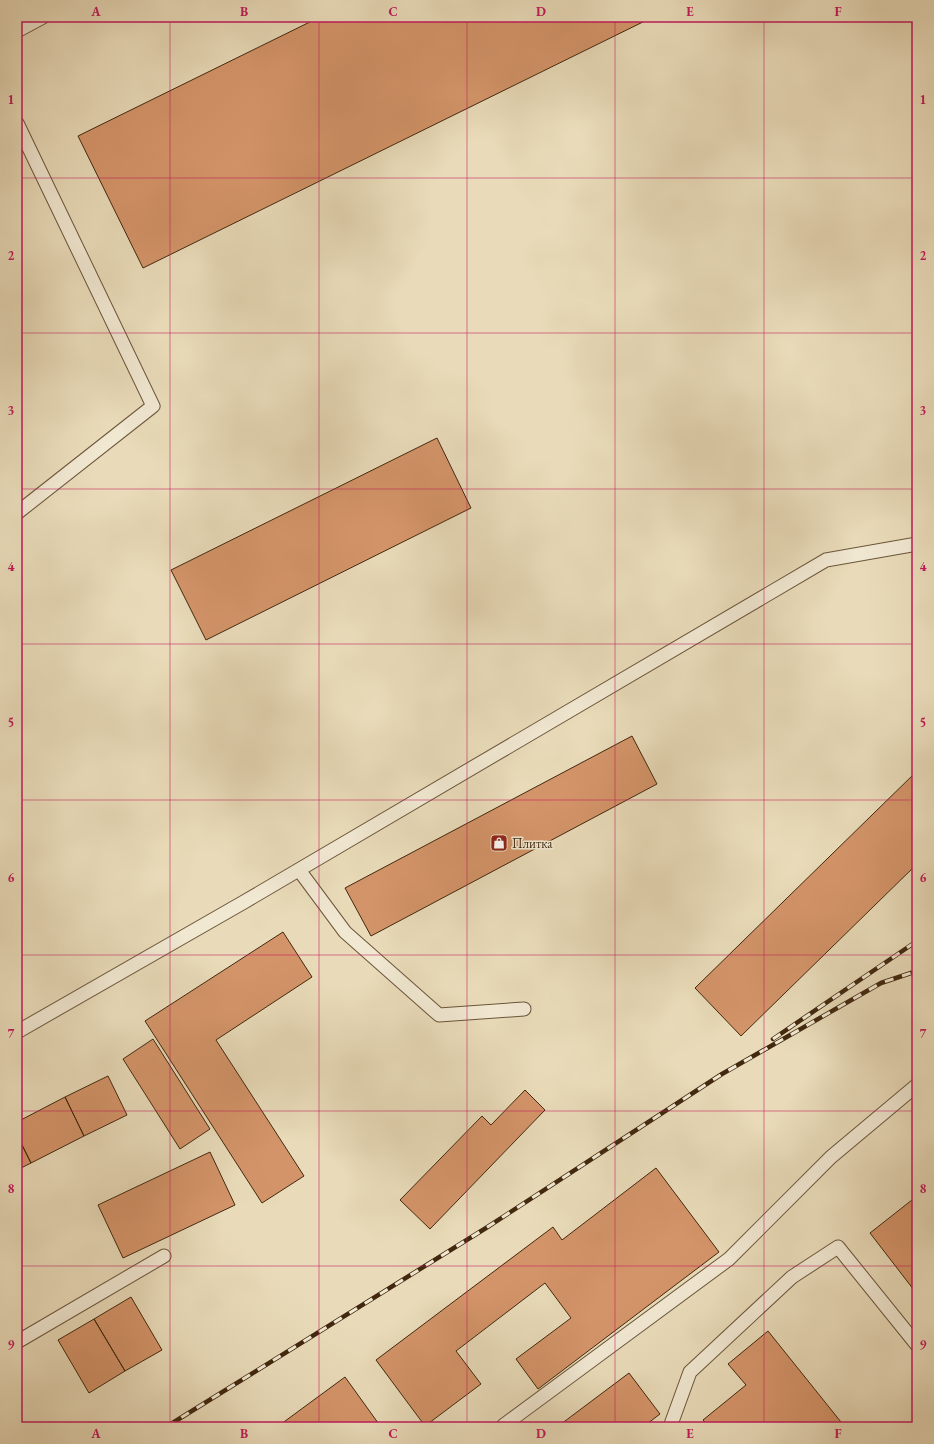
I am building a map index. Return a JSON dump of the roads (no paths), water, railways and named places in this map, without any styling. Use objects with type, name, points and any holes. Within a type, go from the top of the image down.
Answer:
[{"type":"lane","points":[[17,31],[43,17]]},
{"type":"lane","points":[[17,123],[153,406],[17,512]]},
{"type":"lane","points":[[17,1032],[299,870],[826,560],[917,544]]},
{"type":"lane","points":[[299,870],[345,932],[439,1015],[524,1009]]},
{"type":"lane","points":[[502,1427],[504,1424],[730,1259],[831,1157],[917,1085]]},
{"type":"lane","points":[[670,1427],[690,1372],[792,1277],[838,1247],[917,1345]]},
{"type":"lane","points":[[17,1342],[164,1256]]},
{"type":"railway","points":[[773,1039],[917,941]]},
{"type":"railway","points":[[166,1427],[486,1228],[722,1074],[881,983],[917,971]]},
{"type":"place","name":"Плитка","points":[[499,843]]}]
